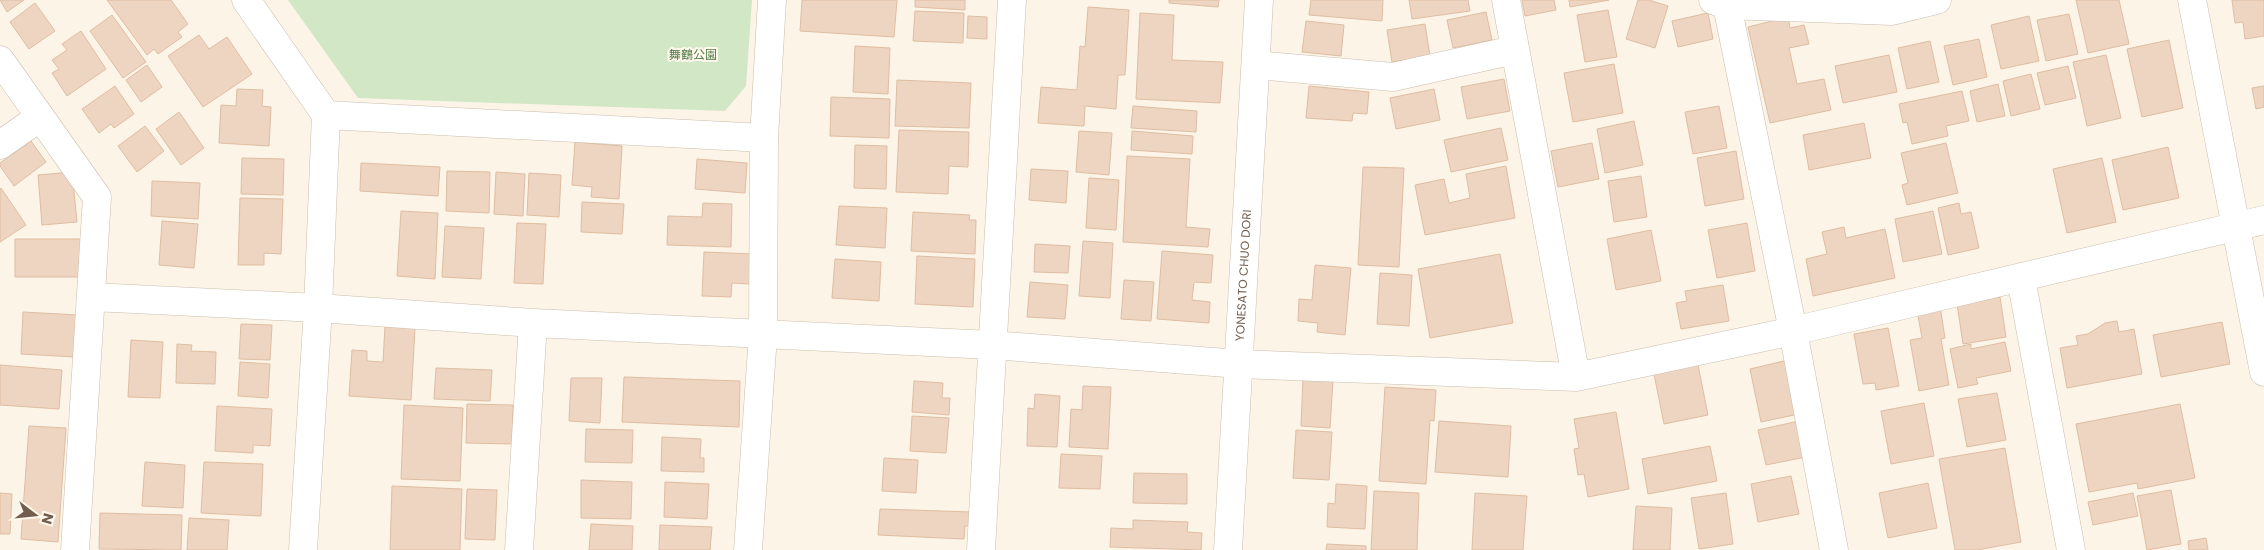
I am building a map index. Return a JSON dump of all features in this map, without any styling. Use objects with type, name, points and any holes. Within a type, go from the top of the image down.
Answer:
[{"type":"street","points":[[246,0],[326,115],[318,308],[303,550]]},
{"type":"street","points":[[748,550],[763,335],[764,138],[772,0]]},
{"type":"street","points":[[980,550],[1012,0]]},
{"type":"street","name":"YONESATO CHUO DORI","points":[[1228,550],[1240,364],[1259,0]]},
{"type":"street","points":[[1506,0],[1576,377]]},
{"type":"street","points":[[1834,550],[1793,331],[1720,3],[1892,11],[1938,0]]},
{"type":"street","points":[[2192,0],[2264,372]]},
{"type":"street","points":[[1256,66],[1393,77],[1514,50]]},
{"type":"street","points":[[0,60],[97,197],[75,550]]},
{"type":"street","points":[[326,115],[764,138]]},
{"type":"street","points":[[0,145],[40,117]]},
{"type":"street","points":[[92,297],[318,308],[533,323],[992,345],[1240,364],[1576,377],[1793,331],[2264,220]]},
{"type":"street","points":[[2021,278],[2071,550]]},
{"type":"street","points":[[519,550],[533,323]]},
{"type":"green space","name":"舞鶴公園","points":[[288,0],[752,0],[746,86],[725,111],[358,98]]},
{"type":"building","points":[[0,0],[24,0],[7,12]]},
{"type":"building","points":[[107,0],[171,0],[188,24],[178,32],[182,37],[158,54],[154,49],[147,55]]},
{"type":"building","points":[[802,0],[897,0],[894,37],[800,31]]},
{"type":"building","points":[[915,0],[965,0],[965,10],[915,7]]},
{"type":"building","points":[[1169,0],[1219,0],[1218,7],[1169,3]]},
{"type":"building","points":[[1311,0],[1383,0],[1382,21],[1309,15]]},
{"type":"building","points":[[1409,0],[1468,0],[1470,11],[1412,19]]},
{"type":"building","points":[[1522,0],[1554,0],[1556,10],[1525,16]]},
{"type":"building","points":[[1569,0],[1609,0],[1570,7]]},
{"type":"building","points":[[1638,0],[1649,0],[1668,6],[1655,48],[1626,39]]},
{"type":"building","points":[[2076,0],[2119,0],[2129,44],[2088,53]]},
{"type":"building","points":[[2232,0],[2264,0],[2264,36],[2245,39],[2243,22],[2235,23]]},
{"type":"building","points":[[35,3],[55,31],[29,49],[10,22]]},
{"type":"building","points":[[1088,7],[1129,10],[1125,75],[1118,75],[1116,109],[1085,106],[1084,126],[1038,123],[1041,87],[1077,90],[1080,46],[1085,47]]},
{"type":"building","points":[[1608,10],[1617,57],[1585,62],[1577,15]]},
{"type":"building","points":[[915,11],[964,13],[963,43],[913,41]]},
{"type":"building","points":[[1486,12],[1492,40],[1453,48],[1447,20]]},
{"type":"building","points":[[1140,13],[1174,15],[1172,60],[1223,62],[1220,103],[1136,99]]},
{"type":"building","points":[[1708,13],[1713,39],[1678,47],[1672,21]]},
{"type":"building","points":[[2069,14],[2078,54],[2046,61],[2037,20]]},
{"type":"building","points":[[112,15],[146,62],[123,78],[90,31]]},
{"type":"building","points":[[968,16],[987,17],[987,39],[967,38]]},
{"type":"building","points":[[2029,16],[2039,61],[2001,69],[1991,25]]},
{"type":"building","points":[[1788,17],[1790,28],[1804,25],[1809,44],[1789,48],[1797,84],[1824,79],[1831,110],[1770,123],[1748,27]]},
{"type":"building","points":[[1306,21],[1344,25],[1341,56],[1302,52]]},
{"type":"building","points":[[1425,24],[1430,56],[1392,62],[1387,30]]},
{"type":"building","points":[[81,31],[106,69],[67,96],[52,73],[59,69],[52,60],[67,50],[62,44]]},
{"type":"building","points":[[199,35],[209,49],[227,37],[252,74],[203,107],[168,56]]},
{"type":"building","points":[[1979,39],[1987,77],[1953,85],[1944,46]]},
{"type":"building","points":[[2169,40],[2183,108],[2142,117],[2127,49]]},
{"type":"building","points":[[1930,41],[1939,82],[1907,89],[1898,48]]},
{"type":"building","points":[[855,46],[890,48],[888,94],[853,92]]},
{"type":"building","points":[[1889,55],[1897,92],[1843,103],[1835,66]]},
{"type":"building","points":[[2106,55],[2121,118],[2087,126],[2073,62]]},
{"type":"building","points":[[1614,64],[1623,113],[1573,122],[1564,73]]},
{"type":"building","points":[[147,65],[162,87],[141,102],[126,80]]},
{"type":"building","points":[[2068,66],[2076,98],[2045,105],[2037,73]]},
{"type":"building","points":[[2031,74],[2040,109],[2011,116],[2003,81]]},
{"type":"building","points":[[1504,79],[1510,111],[1467,119],[1461,87]]},
{"type":"building","points":[[897,80],[971,83],[969,128],[895,126]]},
{"type":"building","points":[[1998,84],[2005,116],[1977,122],[1970,91]]},
{"type":"building","points":[[115,86],[134,114],[114,128],[111,124],[99,133],[82,109]]},
{"type":"building","points":[[1309,86],[1369,92],[1367,114],[1353,113],[1352,121],[1306,118]]},
{"type":"building","points":[[2264,86],[2264,107],[2256,109],[2252,88]]},
{"type":"building","points":[[237,89],[263,90],[262,106],[271,107],[269,146],[219,143],[221,105],[236,106]]},
{"type":"building","points":[[1434,89],[1440,120],[1396,129],[1390,98]]},
{"type":"building","points":[[1962,91],[1969,121],[1946,126],[1948,136],[1912,144],[1907,122],[1903,123],[1899,104]]},
{"type":"building","points":[[831,97],[890,99],[889,138],[830,136]]},
{"type":"building","points":[[1133,106],[1197,111],[1196,132],[1131,128]]},
{"type":"building","points":[[1719,106],[1727,148],[1693,154],[1685,112]]},
{"type":"building","points":[[179,112],[204,148],[181,165],[156,129]]},
{"type":"building","points":[[1634,121],[1643,165],[1605,173],[1597,129]]},
{"type":"building","points":[[1864,123],[1871,158],[1809,170],[1803,135]]},
{"type":"building","points":[[145,126],[164,151],[137,172],[118,146]]},
{"type":"building","points":[[1501,128],[1508,160],[1451,172],[1444,140]]},
{"type":"building","points":[[899,130],[969,132],[968,167],[949,166],[948,194],[896,192]]},
{"type":"building","points":[[1079,131],[1112,133],[1109,175],[1076,172]]},
{"type":"building","points":[[1132,131],[1193,136],[1192,154],[1131,150]]},
{"type":"building","points":[[31,141],[46,162],[14,186],[0,166],[0,163]]},
{"type":"building","points":[[575,142],[622,146],[619,199],[591,197],[592,187],[572,185]]},
{"type":"building","points":[[1592,143],[1599,179],[1558,187],[1551,151]]},
{"type":"building","points":[[1946,143],[1958,193],[1907,205],[1902,185],[1908,183],[1901,153]]},
{"type":"building","points":[[855,145],[887,146],[886,189],[854,188]]},
{"type":"building","points":[[2168,147],[2179,198],[2123,210],[2112,160]]},
{"type":"building","points":[[1736,151],[1744,199],[1705,206],[1697,158]]},
{"type":"building","points":[[1127,156],[1190,159],[1186,227],[1210,229],[1208,247],[1123,242]]},
{"type":"building","points":[[242,158],[284,159],[283,195],[241,194]]},
{"type":"building","points":[[2102,158],[2116,222],[2067,233],[2053,169]]},
{"type":"building","points":[[697,159],[747,163],[745,193],[695,189]]},
{"type":"building","points":[[361,163],[440,167],[438,196],[360,191]]},
{"type":"building","points":[[1506,166],[1515,218],[1425,235],[1415,185],[1444,179],[1449,203],[1470,198],[1466,174]]},
{"type":"building","points":[[1363,167],[1404,168],[1399,267],[1358,265]]},
{"type":"building","points":[[1031,169],[1068,171],[1066,203],[1029,200]]},
{"type":"building","points":[[447,171],[490,172],[489,213],[446,211]]},
{"type":"building","points":[[72,172],[77,222],[42,225],[38,175]]},
{"type":"building","points":[[496,172],[525,174],[523,216],[494,214]]},
{"type":"building","points":[[529,173],[561,175],[559,217],[527,215]]},
{"type":"building","points":[[1641,176],[1647,217],[1614,222],[1608,181]]},
{"type":"building","points":[[1089,178],[1119,180],[1116,230],[1086,228]]},
{"type":"building","points":[[152,181],[200,183],[198,219],[151,216]]},
{"type":"building","points":[[0,189],[26,225],[0,242]]},
{"type":"building","points":[[240,198],[283,199],[281,254],[264,253],[264,265],[238,265]]},
{"type":"building","points":[[582,202],[624,204],[622,234],[581,232]]},
{"type":"building","points":[[703,203],[732,204],[731,247],[667,245],[668,216],[702,217]]},
{"type":"building","points":[[1959,203],[1961,214],[1971,212],[1979,248],[1948,255],[1938,208]]},
{"type":"building","points":[[839,206],[887,208],[885,248],[836,245]]},
{"type":"building","points":[[401,211],[438,213],[435,279],[397,276]]},
{"type":"building","points":[[1933,211],[1942,254],[1903,262],[1895,219]]},
{"type":"building","points":[[913,212],[970,215],[969,220],[976,220],[975,254],[911,251]]},
{"type":"building","points":[[162,221],[198,224],[194,268],[159,265]]},
{"type":"building","points":[[517,223],[546,224],[543,284],[514,283]]},
{"type":"building","points":[[1747,223],[1755,271],[1717,278],[1708,230]]},
{"type":"building","points":[[445,226],[484,228],[481,279],[442,277]]},
{"type":"building","points":[[1844,227],[1846,238],[1885,229],[1895,278],[1813,296],[1806,259],[1827,254],[1822,232]]},
{"type":"building","points":[[1651,230],[1661,281],[1616,290],[1607,239]]},
{"type":"building","points":[[15,239],[82,239],[82,277],[15,277]]},
{"type":"building","points":[[1083,241],[1113,243],[1110,298],[1079,296]]},
{"type":"building","points":[[1035,244],[1070,246],[1068,273],[1034,272]]},
{"type":"building","points":[[1162,251],[1213,255],[1211,283],[1194,282],[1192,300],[1210,302],[1209,323],[1157,319]]},
{"type":"building","points":[[704,252],[752,254],[750,284],[732,283],[731,297],[702,296]]},
{"type":"building","points":[[1500,254],[1513,323],[1430,338],[1418,269]]},
{"type":"building","points":[[917,256],[975,259],[973,307],[915,304]]},
{"type":"building","points":[[835,259],[881,262],[879,301],[832,298]]},
{"type":"building","points":[[1315,265],[1351,268],[1345,335],[1317,332],[1318,323],[1298,321],[1299,299],[1312,300]]},
{"type":"building","points":[[1380,273],[1412,275],[1409,326],[1377,324]]},
{"type":"building","points":[[1124,280],[1154,282],[1151,321],[1121,319]]},
{"type":"building","points":[[1030,282],[1068,285],[1065,319],[1027,317]]},
{"type":"building","points":[[1723,285],[1729,321],[1681,329],[1676,303],[1687,301],[1685,291]]},
{"type":"building","points":[[2000,297],[2006,337],[1963,344],[1957,304]]},
{"type":"building","points":[[1940,306],[1945,338],[1941,339],[1949,385],[1919,391],[1910,340],[1922,338],[1917,310]]},
{"type":"building","points":[[23,312],[78,315],[75,357],[21,354]]},
{"type":"building","points":[[2117,321],[2119,332],[2134,329],[2142,374],[2067,388],[2060,348],[2078,345],[2076,336],[2088,334],[2105,323]]},
{"type":"building","points":[[2222,322],[2230,364],[2161,377],[2153,335]]},
{"type":"building","points":[[241,324],[272,325],[270,360],[239,359]]},
{"type":"building","points":[[385,326],[415,328],[411,400],[349,396],[352,350],[367,351],[367,361],[383,362]]},
{"type":"building","points":[[1888,328],[1899,386],[1876,390],[1875,383],[1863,384],[1854,334]]},
{"type":"building","points":[[131,340],[163,342],[160,398],[128,397]]},
{"type":"building","points":[[2005,342],[2011,371],[1976,378],[1978,384],[1958,388],[1950,349],[1971,344],[1971,349]]},
{"type":"building","points":[[177,344],[192,345],[191,351],[216,352],[215,384],[176,383]]},
{"type":"building","points":[[1788,360],[1799,414],[1761,422],[1750,369]]},
{"type":"building","points":[[240,362],[270,364],[268,398],[238,396]]},
{"type":"building","points":[[0,365],[62,370],[59,409],[0,405]]},
{"type":"building","points":[[1698,365],[1708,415],[1664,424],[1654,374]]},
{"type":"building","points":[[436,368],[492,370],[490,401],[434,399]]},
{"type":"building","points":[[624,377],[740,381],[739,427],[622,422]]},
{"type":"building","points":[[571,378],[602,378],[600,423],[569,421]]},
{"type":"building","points":[[1303,378],[1333,380],[1330,428],[1301,426]]},
{"type":"building","points":[[914,381],[943,383],[942,398],[950,398],[949,415],[912,412]]},
{"type":"building","points":[[1083,386],[1111,387],[1108,449],[1069,447],[1071,409],[1082,410]]},
{"type":"building","points":[[1385,387],[1436,390],[1434,421],[1430,420],[1426,484],[1379,481]]},
{"type":"building","points":[[1997,393],[2006,440],[1967,447],[1958,399]]},
{"type":"building","points":[[1035,394],[1060,396],[1057,447],[1027,446],[1028,408],[1034,409]]},
{"type":"building","points":[[1924,403],[1934,456],[1891,464],[1881,411]]},
{"type":"building","points":[[467,404],[513,405],[512,444],[466,443]]},
{"type":"building","points":[[2180,404],[2195,478],[2138,489],[2137,483],[2089,492],[2076,424]]},
{"type":"building","points":[[404,405],[463,408],[460,481],[401,479]]},
{"type":"building","points":[[217,406],[272,409],[270,446],[253,445],[253,453],[215,451]]},
{"type":"building","points":[[1616,412],[1629,489],[1588,497],[1584,474],[1578,475],[1574,449],[1579,448],[1574,419]]},
{"type":"building","points":[[912,416],[949,418],[946,453],[910,451]]},
{"type":"building","points":[[1439,421],[1511,426],[1508,477],[1435,472]]},
{"type":"building","points":[[1799,421],[1806,457],[1766,465],[1758,430]]},
{"type":"building","points":[[29,426],[66,428],[58,542],[21,539]]},
{"type":"building","points":[[586,429],[633,430],[632,463],[585,462]]},
{"type":"building","points":[[1296,430],[1332,432],[1329,480],[1293,478]]},
{"type":"building","points":[[662,437],[701,439],[700,458],[704,458],[704,472],[661,471]]},
{"type":"building","points":[[1710,446],[1717,481],[1648,494],[1642,459]]},
{"type":"building","points":[[2005,448],[2021,542],[1977,550],[1955,550],[1939,459]]},
{"type":"building","points":[[1061,454],[1102,456],[1100,489],[1059,488]]},
{"type":"building","points":[[884,458],[918,460],[916,493],[882,491]]},
{"type":"building","points":[[145,462],[185,465],[183,508],[142,506]]},
{"type":"building","points":[[204,462],[263,464],[261,516],[201,513]]},
{"type":"building","points":[[1134,473],[1187,474],[1187,504],[1133,503]]},
{"type":"building","points":[[1791,476],[1799,514],[1758,522],[1751,484]]},
{"type":"building","points":[[581,480],[632,482],[631,519],[581,518]]},
{"type":"building","points":[[665,482],[709,484],[707,519],[664,517]]},
{"type":"building","points":[[1928,483],[1937,528],[1888,538],[1879,493]]},
{"type":"building","points":[[1336,484],[1367,486],[1365,529],[1327,527],[1328,503],[1335,504]]},
{"type":"building","points":[[392,486],[462,489],[460,550],[390,550]]},
{"type":"building","points":[[467,489],[497,490],[495,540],[465,539]]},
{"type":"building","points":[[2171,490],[2181,544],[2147,550],[2137,496]]},
{"type":"building","points":[[1374,491],[1419,493],[1417,550],[1371,550]]},
{"type":"building","points":[[0,493],[12,494],[10,534],[0,534]]},
{"type":"building","points":[[1475,493],[1527,496],[1523,550],[1472,550]]},
{"type":"building","points":[[1726,493],[1733,544],[1699,549],[1691,498]]},
{"type":"building","points":[[2133,493],[2138,516],[2093,525],[2088,502]]},
{"type":"building","points":[[1636,506],[1672,508],[1670,550],[1633,550]]},
{"type":"building","points":[[880,509],[972,512],[971,526],[965,526],[964,539],[878,535]]},
{"type":"building","points":[[100,513],[182,515],[181,550],[99,549]]},
{"type":"building","points":[[189,518],[229,520],[227,550],[187,550]]},
{"type":"building","points":[[1133,520],[1188,522],[1187,532],[1202,533],[1201,550],[1110,547],[1111,528],[1133,529]]},
{"type":"building","points":[[591,524],[633,526],[632,550],[589,550]]},
{"type":"building","points":[[660,525],[712,527],[710,550],[659,550]]},
{"type":"building","points":[[2206,538],[2208,550],[2189,550],[2188,541]]},
{"type":"building","points":[[1327,544],[1366,546],[1366,550],[1326,550]]}]
